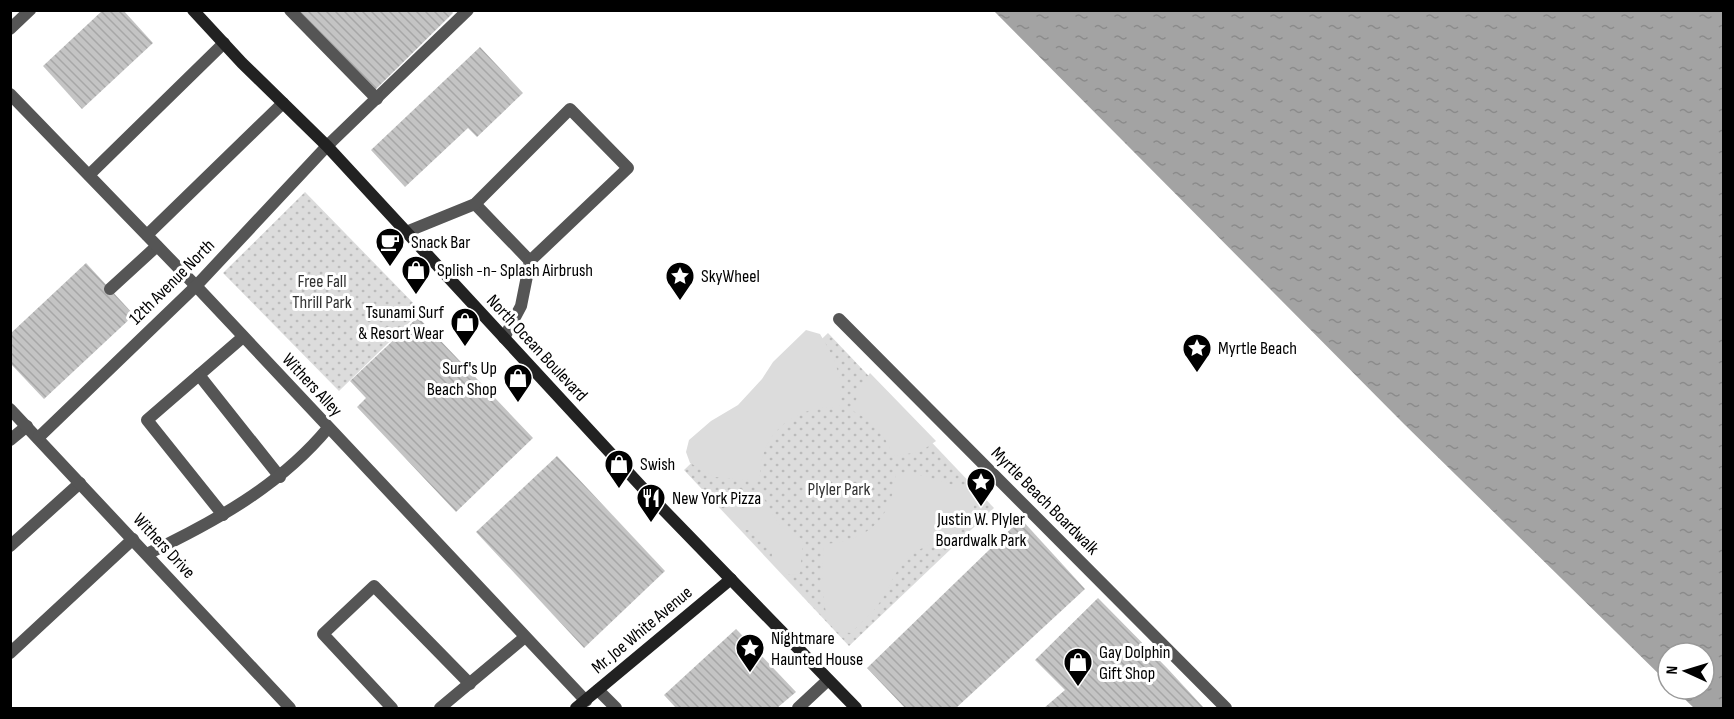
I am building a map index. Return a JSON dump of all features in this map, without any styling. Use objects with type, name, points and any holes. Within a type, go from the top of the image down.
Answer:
[{"type":"main road","name":"North Ocean Boulevard","points":[[193,10],[327,146],[504,338],[856,708]]},
{"type":"main road","name":"Mr. Joe White Avenue","points":[[581,705],[731,579]]},
{"type":"street","points":[[10,29],[30,10]]},
{"type":"street","points":[[290,10],[376,99]]},
{"type":"street","name":"12th Avenue North","points":[[38,438],[196,286],[327,146],[468,10]]},
{"type":"street","points":[[89,176],[224,43]]},
{"type":"street","name":"Withers Alley","points":[[10,94],[196,286],[525,637],[581,705]]},
{"type":"street","points":[[147,235],[283,103]]},
{"type":"street","points":[[406,232],[475,204],[570,109],[628,168],[530,261],[521,306],[504,338]]},
{"type":"street","points":[[475,204],[530,261]]},
{"type":"street","points":[[110,289],[158,246]]},
{"type":"street","name":"Myrtle Beach Boardwalk","points":[[839,320],[1226,708]]},
{"type":"street","points":[[223,515],[147,420],[243,337]]},
{"type":"street","points":[[199,375],[280,477]]},
{"type":"street","name":"Withers Drive","points":[[10,409],[290,708]]},
{"type":"street","points":[[10,440],[27,426]]},
{"type":"street","points":[[147,554],[223,515],[280,477],[328,428]]},
{"type":"street","points":[[10,546],[80,483]]},
{"type":"street","points":[[10,653],[133,539]]},
{"type":"street","points":[[392,708],[323,634],[374,586],[470,684]]},
{"type":"street","points":[[440,708],[525,637]]},
{"type":"street","points":[[798,708],[828,680]]},
{"type":"street","points":[[598,690],[616,708]]},
{"type":"green space","name":"Free Fall Thrill Park","points":[[305,192],[421,311],[339,391],[223,273]]},
{"type":"green space","points":[[806,330],[820,334],[834,360],[840,386],[839,407],[808,411],[782,425],[765,449],[760,481],[715,477],[690,463],[686,452],[689,440],[711,421],[738,405],[762,379],[773,362]]},
{"type":"green space","name":"Plyler Park","points":[[828,333],[994,508],[849,646],[684,470]]},
{"type":"green space","points":[[870,373],[936,441],[920,452],[893,456],[878,429],[853,411],[860,387]]},
{"type":"green space","points":[[896,474],[924,476],[969,490],[973,497],[974,510],[969,519],[953,533],[915,552],[907,559],[877,606],[851,633],[837,632],[831,625],[824,604],[823,544],[853,538],[865,533],[875,525],[889,503],[894,490]]},
{"type":"green space","points":[[732,497],[763,497],[778,523],[803,540],[800,573],[787,574],[772,559],[772,553],[752,530],[743,530],[726,513],[725,507]]},
{"type":"water","points":[[994,11],[1723,11],[1723,708],[1694,708],[1687,701],[1716,701],[1716,641],[1656,641],[1656,671],[1404,424]]},
{"type":"building","points":[[103,10],[123,10],[153,43],[82,109],[43,66]]},
{"type":"building","points":[[298,10],[450,10],[453,13],[375,90]]},
{"type":"building","points":[[480,47],[523,93],[477,137],[468,128],[405,187],[371,150]]},
{"type":"building","points":[[86,263],[134,315],[44,399],[10,363],[10,334]]},
{"type":"building","points":[[418,317],[533,438],[456,512],[357,407],[366,398],[350,381]]},
{"type":"building","points":[[557,456],[665,571],[584,648],[476,532]]},
{"type":"building","points":[[1021,519],[1085,589],[956,708],[905,708],[867,668]]},
{"type":"building","points":[[1098,598],[1204,708],[1044,708],[1065,690],[1035,660]]},
{"type":"building","points":[[736,629],[796,692],[777,708],[676,708],[664,695]]},
{"type":"place","name":"Snack Bar","points":[[390,268]]},
{"type":"place","name":"Splish -n- Splash Airbrush","points":[[416,296]]},
{"type":"place","name":"SkyWheel","points":[[680,302]]},
{"type":"place","name":"Tsunami Surf & Resort Wear","points":[[465,348]]},
{"type":"place","name":"Myrtle Beach","points":[[1197,374]]},
{"type":"place","name":"Surf's Up Beach Shop","points":[[518,404]]},
{"type":"place","name":"Swish","points":[[619,490]]},
{"type":"place","name":"Justin W. Plyler Boardwalk Park","points":[[981,508]]},
{"type":"place","name":"New York Pizza","points":[[651,524]]},
{"type":"place","name":"Nightmare Haunted House","points":[[750,674]]},
{"type":"place","name":"Gay Dolphin Gift Shop","points":[[1078,688]]}]
